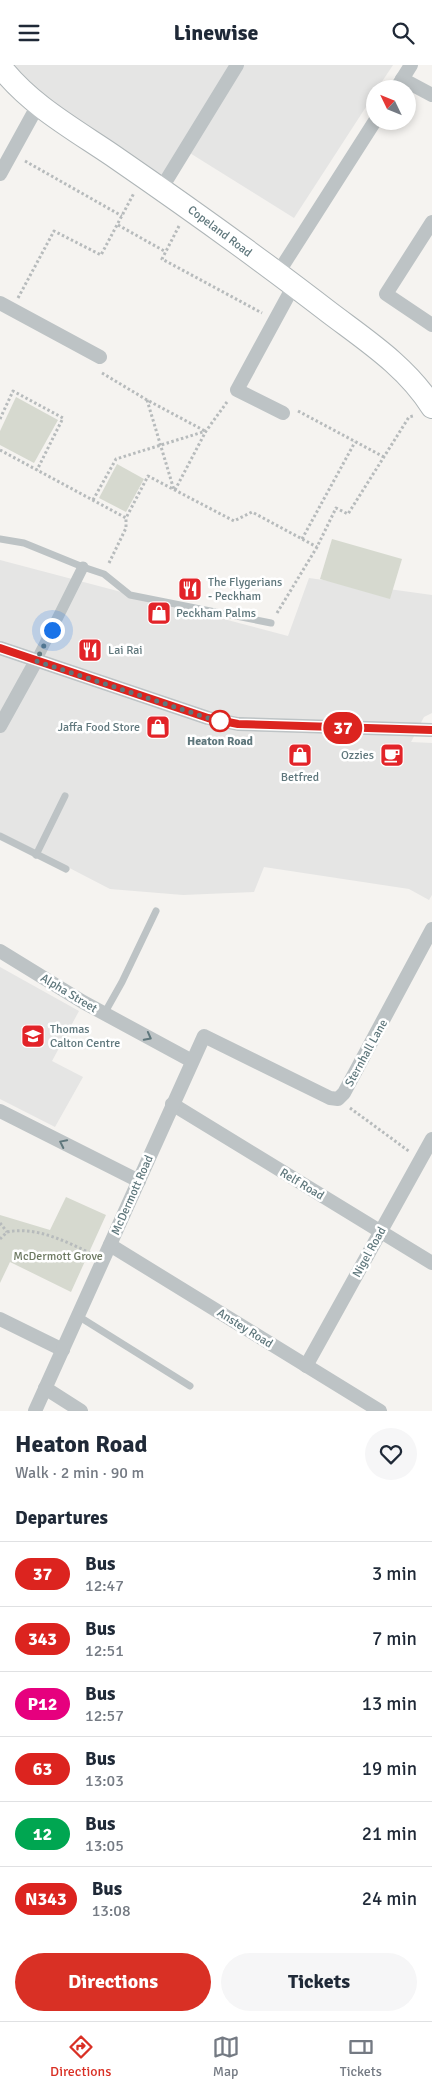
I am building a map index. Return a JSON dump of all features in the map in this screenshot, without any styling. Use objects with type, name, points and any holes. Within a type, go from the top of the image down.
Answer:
[{"type":"main road","name":"Copeland Road","points":[[0,66],[14,84],[38,105],[161,189],[286,279],[392,361],[421,390],[424,411]]},
{"type":"street","points":[[161,189],[236,65]]},
{"type":"street","points":[[402,80],[411,65]]},
{"type":"street","points":[[416,90],[432,95]]},
{"type":"street","points":[[0,174],[38,105]]},
{"type":"street","points":[[283,413],[237,390],[275,319],[286,279],[370,130]]},
{"type":"street","points":[[432,222],[386,294],[432,325]]},
{"type":"street","points":[[6,306],[100,357]]},
{"type":"street","points":[[0,726],[36,661],[83,567]]},
{"type":"street","points":[[0,648],[208,718],[238,724],[432,731]]},
{"type":"street","name":"Sternhall Lane","points":[[192,1061],[204,1036],[330,1098],[338,1099],[344,1093],[432,929]]},
{"type":"street","name":"Alpha Street","points":[[0,951],[104,1013],[192,1061]]},
{"type":"street","name":"McDermott Road","points":[[35,1411],[192,1061]]},
{"type":"street","name":"Relf Road","points":[[172,1104],[432,1263]]},
{"type":"street","points":[[0,1111],[139,1181]]},
{"type":"street","name":"Nigel Road","points":[[306,1366],[432,1139]]},
{"type":"street","name":"Anstey Road","points":[[110,1245],[380,1411]]},
{"type":"street","points":[[0,1319],[63,1350]]},
{"type":"street","points":[[45,1388],[81,1411]]},
{"type":"lane","points":[[0,539],[24,543],[104,574],[130,595],[271,623]]},
{"type":"lane","points":[[36,855],[65,797]]},
{"type":"lane","points":[[0,836],[66,869]]},
{"type":"lane","points":[[104,1013],[122,982],[156,911]]},
{"type":"lane","points":[[78,1316],[190,1386]]},
{"type":"path","points":[[12,153],[122,216]]},
{"type":"path","points":[[6,306],[54,231],[101,255],[142,177]]},
{"type":"path","points":[[183,219],[162,259],[275,319]]},
{"type":"path","points":[[118,225],[166,252]]},
{"type":"path","points":[[100,357],[95,369],[147,400],[206,431]]},
{"type":"path","points":[[174,490],[206,431],[237,390]]},
{"type":"path","points":[[0,419],[14,391],[63,419],[37,470]]},
{"type":"path","points":[[147,400],[174,490]]},
{"type":"path","points":[[283,413],[296,410],[384,457]]},
{"type":"path","points":[[271,623],[317,547],[336,508],[348,514],[409,417],[424,411]]},
{"type":"path","points":[[93,500],[116,459],[206,431]]},
{"type":"path","points":[[302,539],[355,442]]},
{"type":"path","points":[[0,450],[126,518]]},
{"type":"path","points":[[104,574],[126,528],[126,518],[148,476],[234,521],[252,512],[317,547]]},
{"type":"path","points":[[338,1099],[420,1160]]},
{"type":"path","points":[[0,1223],[7,1233]]},
{"type":"path","points":[[0,1239],[7,1233],[28,1231],[55,1238],[103,1260]]},
{"type":"shaded area","points":[[0,65],[393,65],[383,80],[366,80],[366,107],[294,218],[185,150],[161,189]]},
{"type":"shaded area","points":[[0,560],[288,636],[309,578],[432,595],[432,713],[424,717],[411,742],[432,743],[432,895],[429,900],[409,889],[264,867],[254,892],[183,895],[110,889],[0,832]]},
{"type":"shaded area","name":"Thomas Calton Centre","points":[[0,967],[79,1011],[52,1061],[83,1077],[55,1127],[0,1099]]},
{"type":"green space","points":[[16,397],[58,420],[34,463],[0,445],[0,431]]},
{"type":"green space","points":[[117,464],[144,479],[126,512],[99,498]]},
{"type":"green space","points":[[332,539],[402,559],[390,599],[320,579]]},
{"type":"green space","name":"McDermott Grove","points":[[66,1197],[106,1215],[71,1292],[10,1262],[0,1283],[0,1215],[50,1230]]},
{"type":"bus line","name":"37","points":[[0,648],[208,718],[238,724],[432,730]]},
{"type":"place","name":"The Flygerians - Peckham","points":[[190,589]]},
{"type":"place","name":"Peckham Palms","points":[[159,613]]},
{"type":"place","name":"Lai Rai","points":[[90,650]]},
{"type":"place","name":"Heaton Road","points":[[220,721]]},
{"type":"place","name":"Jaffa Food Store","points":[[158,727]]},
{"type":"place","name":"Betfred","points":[[300,755]]},
{"type":"place","name":"Ozzies","points":[[392,755]]},
{"type":"place","name":"Thomas Calton Centre","points":[[33,1036]]},
{"type":"route","points":[[52,630],[36,661],[208,718],[223,721],[220,721]]}]
